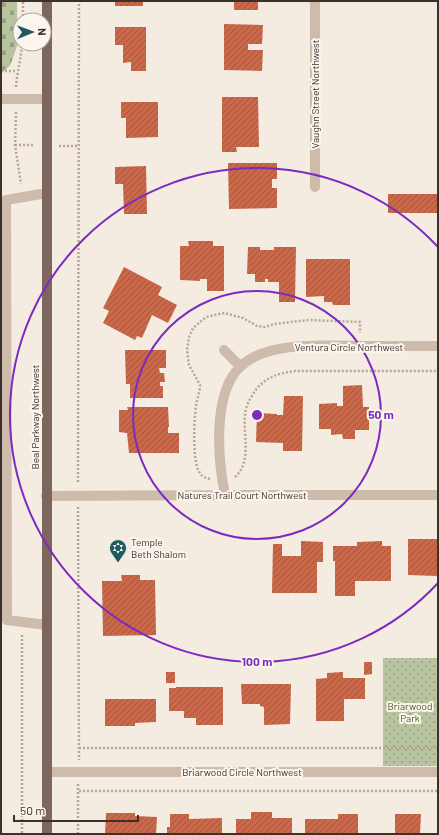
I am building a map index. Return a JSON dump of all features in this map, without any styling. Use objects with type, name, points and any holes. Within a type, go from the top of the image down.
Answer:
[{"type":"main road","name":"Beal Parkway Northwest","points":[[47,1],[47,834]]},
{"type":"street","name":"Vaughn Street Northwest","points":[[315,1],[315,187]]},
{"type":"street","points":[[1,99],[47,99]]},
{"type":"street","points":[[46,625],[7,620],[6,200],[47,193]]},
{"type":"street","name":"Ventura Circle Northwest","points":[[225,495],[219,459],[220,418],[224,395],[231,377],[240,366],[251,359],[266,353],[285,348],[308,346],[438,346]]},
{"type":"street","points":[[224,350],[240,366]]},
{"type":"street","name":"Natures Trail Court Northwest","points":[[46,496],[438,495]]},
{"type":"street","name":"Briarwood Circle Northwest","points":[[47,772],[438,772]]},
{"type":"path","points":[[23,1],[23,12]]},
{"type":"path","points":[[78,834],[79,1]]},
{"type":"path","points":[[1,71],[17,71],[21,60],[22,52]]},
{"type":"path","points":[[360,346],[360,322],[308,320],[274,324],[265,327],[257,326],[243,318],[224,313],[206,317],[199,322],[193,328],[189,337],[187,350],[189,365],[200,385],[195,417],[196,464],[199,473],[203,477],[222,480],[235,477],[240,473],[244,464],[245,415],[248,402],[260,384],[271,377],[281,373],[295,371],[438,371]]},
{"type":"path","points":[[79,748],[438,748]]},
{"type":"path","points":[[78,791],[438,791]]},
{"type":"green space","points":[[1,1],[17,1],[17,12],[12,12],[12,52],[15,52],[10,66],[1,73]]},
{"type":"green space","name":"Briarwood Park","points":[[383,658],[438,658],[438,766],[383,766]]},
{"type":"building","points":[[115,1],[143,1],[143,6],[115,6]]},
{"type":"building","points":[[234,1],[258,1],[258,10],[234,10]]},
{"type":"building","points":[[224,24],[263,25],[262,44],[248,44],[248,50],[263,50],[262,71],[224,70]]},
{"type":"building","points":[[115,27],[146,27],[146,71],[131,71],[131,62],[123,63],[123,45],[115,45]]},
{"type":"building","points":[[222,97],[258,97],[259,147],[236,147],[237,152],[222,152]]},
{"type":"building","points":[[121,102],[158,102],[158,137],[126,138],[126,118],[121,118]]},
{"type":"building","points":[[228,163],[277,163],[277,179],[272,179],[272,188],[277,188],[277,208],[229,209]]},
{"type":"building","points":[[146,166],[147,214],[124,214],[123,184],[115,184],[115,167]]},
{"type":"building","points":[[388,194],[438,194],[438,213],[388,213]]},
{"type":"building","points":[[188,241],[213,241],[213,246],[224,246],[224,291],[207,291],[207,279],[200,279],[200,281],[180,280],[180,246],[189,246]]},
{"type":"building","points":[[248,247],[260,247],[260,250],[274,250],[274,247],[296,247],[295,302],[279,302],[279,282],[268,282],[268,279],[265,279],[265,282],[255,282],[255,274],[247,274]]},
{"type":"building","points":[[306,259],[350,259],[350,305],[333,305],[332,302],[324,302],[324,296],[306,297]]},
{"type":"building","points":[[124,267],[162,287],[158,295],[177,305],[168,323],[152,315],[142,338],[137,336],[135,340],[103,323],[109,311],[103,308]]},
{"type":"building","points":[[125,350],[166,350],[166,368],[159,368],[160,373],[164,373],[165,382],[160,382],[160,386],[163,386],[163,398],[130,398],[130,384],[126,384]]},
{"type":"building","points":[[362,385],[363,407],[369,407],[369,430],[355,430],[355,439],[343,439],[342,434],[331,435],[331,429],[319,429],[319,404],[337,403],[337,406],[343,406],[343,386]]},
{"type":"building","points":[[284,396],[303,396],[302,451],[283,451],[283,443],[256,442],[257,413],[283,415]]},
{"type":"building","points":[[127,407],[168,407],[168,433],[179,433],[179,453],[129,453],[127,433],[119,432],[119,410],[128,410]]},
{"type":"building","points":[[408,539],[438,539],[437,576],[408,575]]},
{"type":"building","points":[[301,541],[323,542],[323,562],[317,562],[317,593],[272,593],[273,544],[282,544],[282,556],[301,556]]},
{"type":"building","points":[[382,541],[382,546],[391,546],[391,581],[355,581],[355,596],[335,596],[335,561],[333,561],[333,546],[357,546],[357,542]]},
{"type":"building","points":[[121,575],[140,575],[140,580],[155,580],[156,635],[103,636],[102,581],[122,581]]},
{"type":"building","points":[[364,662],[372,662],[372,674],[364,675]]},
{"type":"building","points":[[166,672],[175,672],[175,683],[166,683]]},
{"type":"building","points":[[343,672],[343,678],[365,678],[365,699],[344,699],[344,721],[316,721],[316,679],[327,678],[327,673]]},
{"type":"building","points":[[241,684],[291,684],[290,724],[264,725],[264,707],[260,706],[260,704],[242,704]]},
{"type":"building","points":[[223,687],[223,725],[196,725],[196,718],[184,718],[184,711],[169,711],[169,688]]},
{"type":"building","points":[[105,699],[156,699],[156,722],[135,723],[135,726],[105,726]]},
{"type":"building","points":[[251,812],[272,812],[272,818],[292,818],[292,834],[236,834],[236,819],[251,819]]},
{"type":"building","points":[[106,813],[135,813],[135,816],[157,817],[156,834],[105,834]]},
{"type":"building","points":[[170,814],[189,814],[189,819],[222,818],[222,834],[167,834],[167,827],[170,827]]},
{"type":"building","points":[[338,814],[358,814],[358,834],[305,834],[305,819],[338,819]]},
{"type":"building","points":[[395,814],[421,814],[420,834],[395,834]]},
{"type":"place","name":"Temple Beth Shalom","points":[[118,563]]}]
